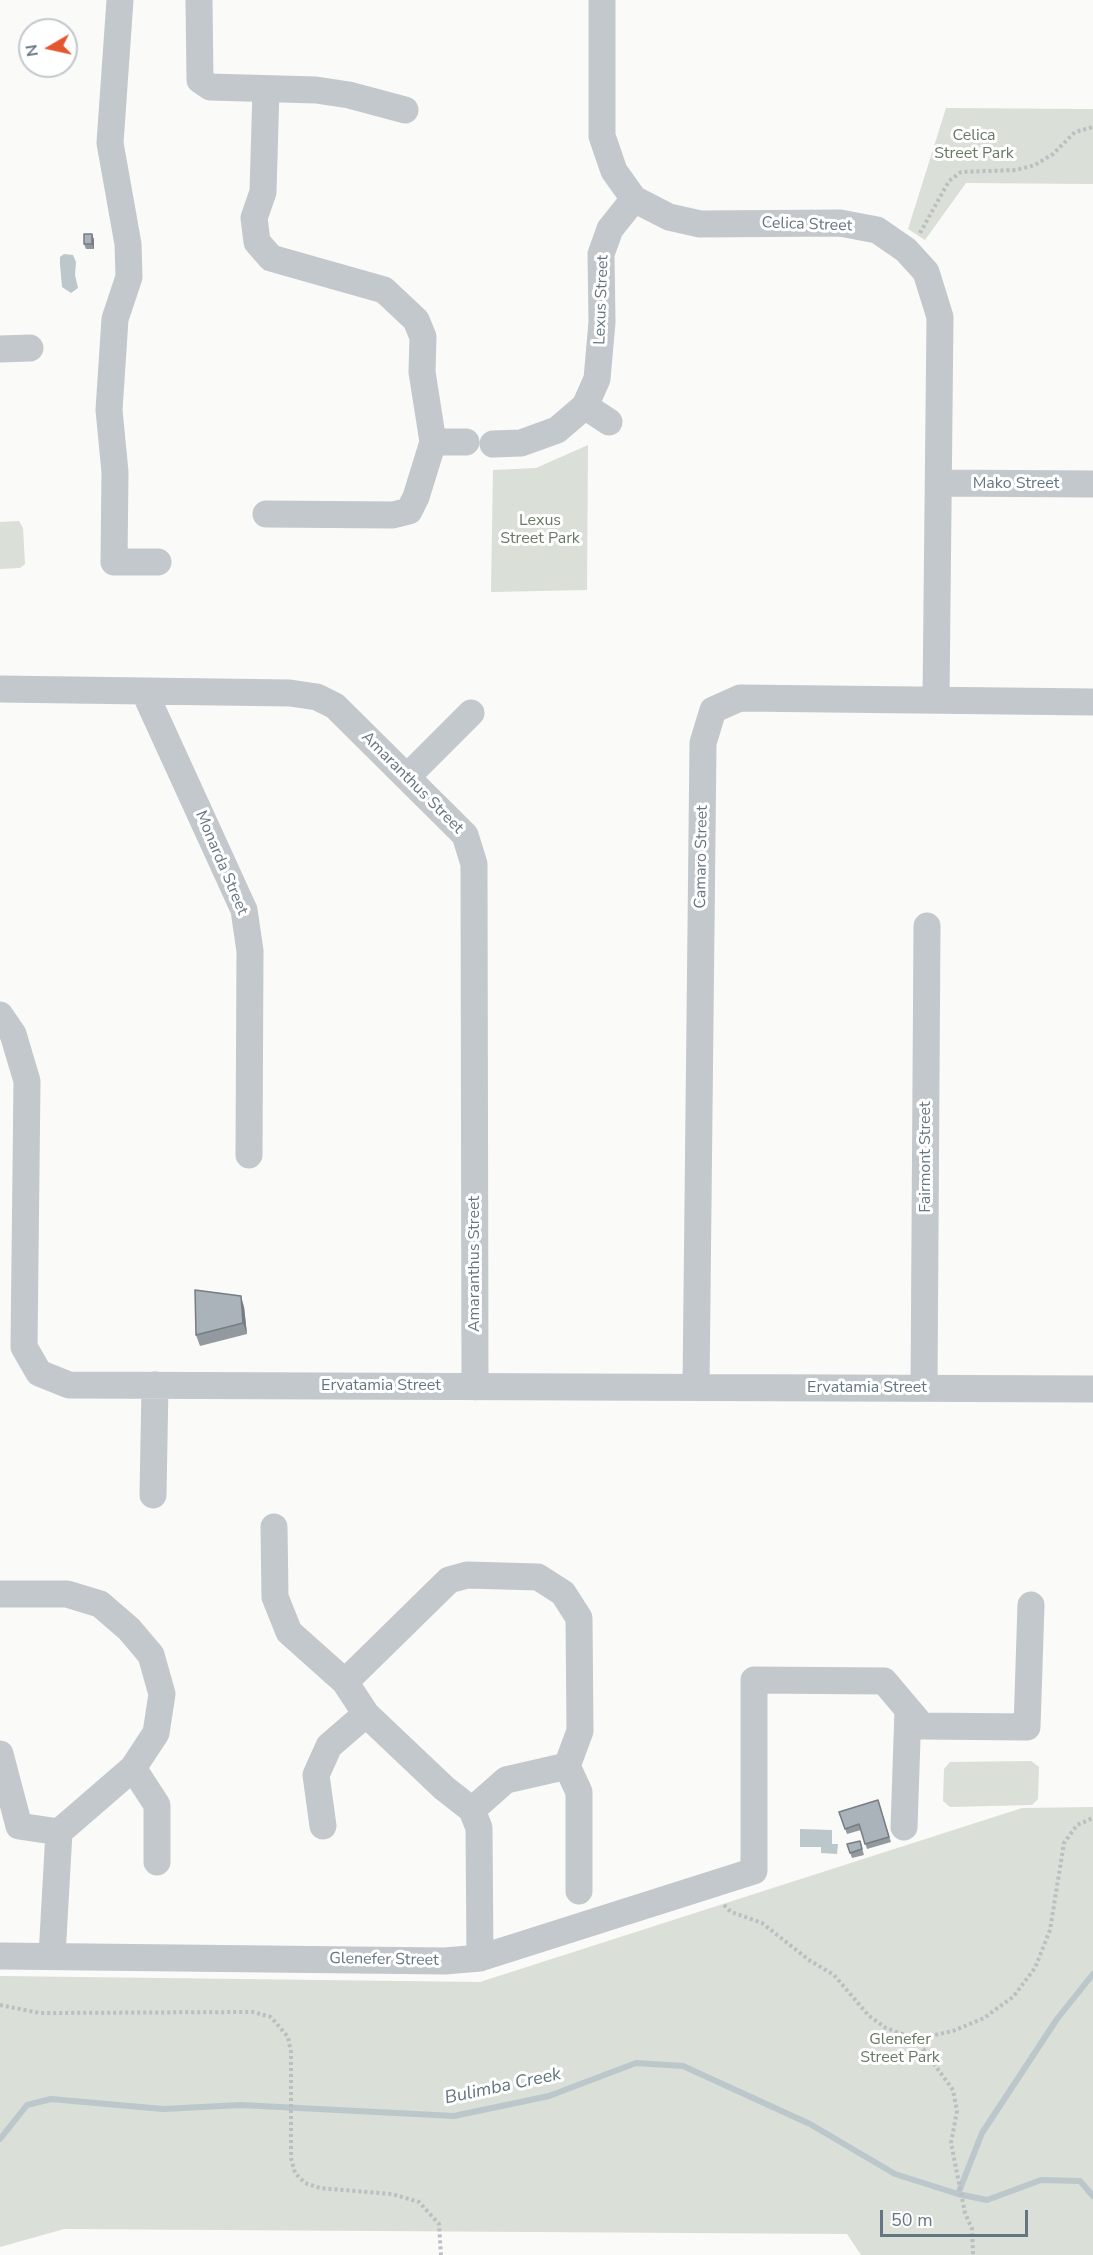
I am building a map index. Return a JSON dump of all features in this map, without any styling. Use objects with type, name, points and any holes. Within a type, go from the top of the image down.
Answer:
[{"type":"street","points":[[120,0],[110,143],[128,244],[129,277],[115,319],[109,410],[115,472],[114,562],[158,562]]},
{"type":"street","points":[[199,0],[200,80],[210,87],[349,95],[405,110]]},
{"type":"street","name":"Celica Street","points":[[602,0],[602,136],[614,171],[634,199],[669,217],[700,224],[840,223],[876,231],[906,250],[926,272],[940,317],[936,699]]},
{"type":"street","points":[[266,89],[263,192],[254,218],[257,242],[271,258],[384,290],[416,320],[423,338],[422,372],[433,442],[416,497],[409,511],[393,515],[266,514]]},
{"type":"street","name":"Lexus Street","points":[[493,444],[520,443],[557,430],[585,406],[597,380],[602,322],[601,254],[610,229],[634,199]]},
{"type":"street","points":[[0,349],[30,348]]},
{"type":"street","points":[[585,406],[609,422]]},
{"type":"street","points":[[433,442],[466,442]]},
{"type":"street","name":"Mako Street","points":[[939,483],[1093,484]]},
{"type":"street","name":"Amaranthus Street","points":[[0,689],[290,693],[317,696],[335,706],[465,835],[474,864],[475,1387]]},
{"type":"street","name":"Monarda Street","points":[[144,691],[244,910],[250,951],[249,1155]]},
{"type":"street","name":"Camaro Street","points":[[696,1387],[703,743],[713,710],[740,698],[1093,702]]},
{"type":"street","points":[[407,777],[471,713]]},
{"type":"street","name":"Fairmont Street","points":[[924,1388],[927,926]]},
{"type":"street","name":"Ervatamia Street","points":[[0,1015],[12,1034],[27,1081],[24,1347],[39,1373],[69,1385],[1093,1389]]},
{"type":"street","points":[[153,1495],[155,1385]]},
{"type":"street","points":[[274,1527],[275,1597],[289,1632],[345,1682],[366,1714],[444,1788],[472,1810],[479,1828],[480,1958]]},
{"type":"street","points":[[345,1682],[449,1580],[467,1575],[538,1577],[563,1593],[579,1618],[580,1731],[567,1766],[579,1792],[579,1891]]},
{"type":"street","points":[[0,1594],[67,1594],[100,1604],[129,1629],[151,1655],[162,1694],[156,1733],[133,1768],[59,1832],[52,1956]]},
{"type":"street","points":[[908,1710],[922,1726],[1027,1727],[1031,1605]]},
{"type":"street","name":"Glenefer Street","points":[[0,1956],[445,1961],[480,1958],[754,1871],[754,1680],[884,1681],[908,1710]]},
{"type":"street","points":[[904,1827],[908,1710]]},
{"type":"street","points":[[323,1826],[316,1775],[329,1746],[366,1714]]},
{"type":"street","points":[[0,1754],[19,1826],[59,1832]]},
{"type":"street","points":[[472,1810],[506,1780],[567,1766]]},
{"type":"street","points":[[133,1768],[157,1805],[157,1862]]},
{"type":"path","points":[[906,250],[919,234],[949,182],[962,172],[1016,170],[1035,165],[1053,154],[1075,132],[1093,128]]},
{"type":"path","points":[[916,2039],[963,2027],[984,2018],[1013,1997],[1035,1968],[1050,1930],[1064,1843],[1077,1825],[1093,1818]]},
{"type":"path","points":[[709,1886],[731,1912],[762,1923],[834,1975],[869,2016],[886,2028],[916,2039],[953,2090],[957,2111],[951,2143],[965,2213],[972,2229],[973,2255]]},
{"type":"path","points":[[0,2005],[40,2013],[253,2012],[272,2017],[288,2037],[291,2052],[291,2158],[295,2173],[305,2183],[320,2188],[392,2194],[419,2202],[439,2224],[441,2255]]},
{"type":"green space","name":"Celica Street Park","points":[[946,108],[1093,109],[1093,184],[966,183],[925,240],[908,229]]},
{"type":"green space","name":"Lexus Street Park","points":[[588,445],[587,590],[491,592],[493,470],[536,468]]},
{"type":"green space","points":[[19,521],[23,528],[25,564],[20,568],[0,569],[0,522]]},
{"type":"green space","points":[[1031,1761],[1039,1767],[1038,1799],[1032,1805],[950,1807],[943,1801],[944,1769],[950,1762]]},
{"type":"green space","name":"Glenefer Street Park","points":[[1093,1807],[1093,2255],[861,2255],[847,2234],[64,2229],[0,2247],[0,1976],[480,1982],[1022,1808]]},
{"type":"shaded area","points":[[64,254],[73,255],[76,262],[75,275],[78,288],[71,293],[62,287],[60,257]]},
{"type":"shaded area","points":[[800,1829],[832,1830],[832,1844],[838,1844],[837,1854],[821,1853],[821,1847],[800,1847]]},
{"type":"building","points":[[84,234],[92,234],[92,244],[84,244]]},
{"type":"building","points":[[195,1290],[241,1296],[243,1323],[196,1335]]},
{"type":"building","points":[[878,1800],[889,1837],[865,1844],[859,1824],[845,1829],[839,1812]]},
{"type":"building","points":[[860,1841],[862,1849],[850,1853],[847,1844]]},
{"type":"waterway","points":[[958,2194],[982,2133],[1057,2019],[1093,1974]]},
{"type":"waterway","name":"Bulimba Creek","points":[[0,2139],[27,2105],[51,2099],[163,2109],[241,2105],[454,2116],[549,2096],[636,2063],[683,2066],[810,2124],[895,2174],[958,2194],[987,2200],[1041,2180],[1080,2181],[1093,2196]]}]
